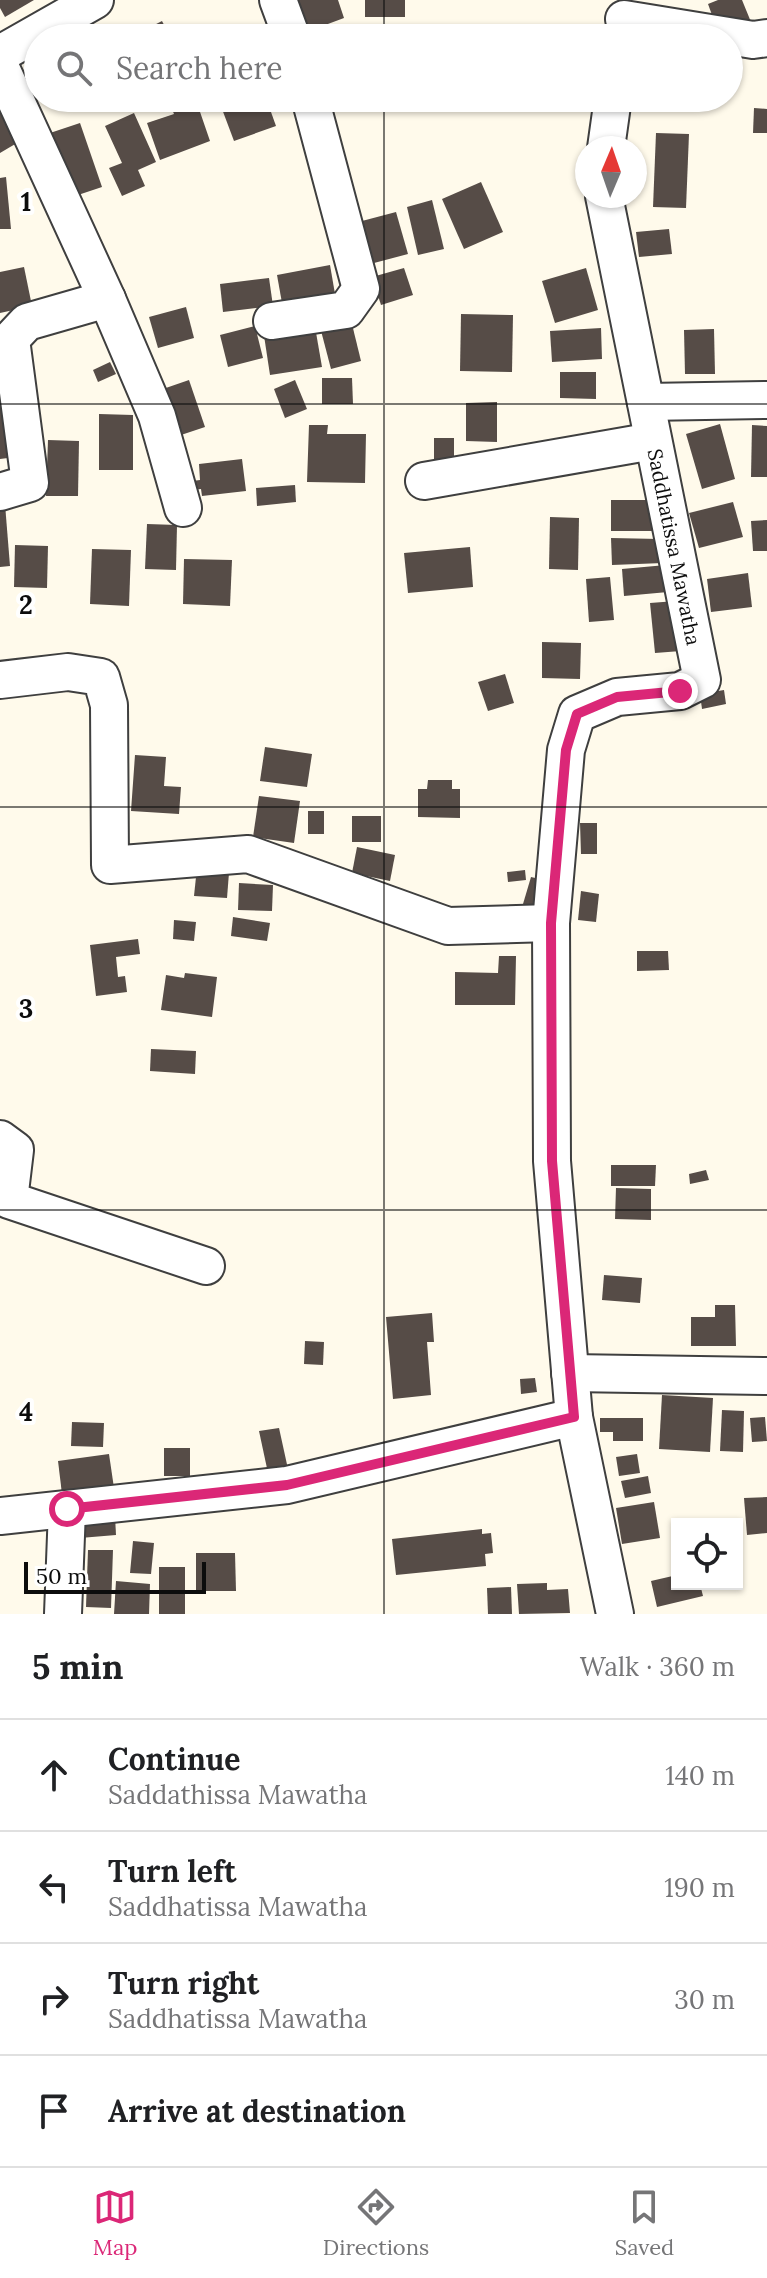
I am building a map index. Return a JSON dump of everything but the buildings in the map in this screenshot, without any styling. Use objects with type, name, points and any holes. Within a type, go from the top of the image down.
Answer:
[{"type":"street","points":[[53,24],[95,0]]},
{"type":"street","points":[[278,0],[287,24]]},
{"type":"street","points":[[623,19],[654,24]]},
{"type":"street","points":[[743,38],[767,38]]},
{"type":"street","points":[[0,54],[24,40]]},
{"type":"street","points":[[0,66],[157,416],[183,508]]},
{"type":"street","points":[[272,321],[346,310],[361,289],[314,112]]},
{"type":"street","points":[[608,136],[611,112]]},
{"type":"street","name":"Saddhatissa Mawatha","points":[[606,208],[702,680],[680,691],[617,697],[577,714],[566,750],[551,923],[552,1161],[574,1417],[615,1614]]},
{"type":"street","points":[[0,492],[30,483],[11,339],[27,322],[107,299]]},
{"type":"street","points":[[646,402],[767,400]]},
{"type":"street","points":[[424,481],[653,441]]},
{"type":"street","points":[[0,680],[68,672],[101,677],[109,705],[110,865],[248,854],[448,926],[551,923]]},
{"type":"street","points":[[0,1139],[15,1150],[9,1200],[206,1266]]},
{"type":"street","points":[[570,1373],[767,1376]]},
{"type":"street","points":[[0,1516],[287,1485],[574,1417]]},
{"type":"street","points":[[63,1614],[67,1509]]},
{"type":"route","points":[[67,1509],[287,1485],[574,1417],[552,1161],[551,923],[566,750],[577,714],[617,697],[680,691]]}]
